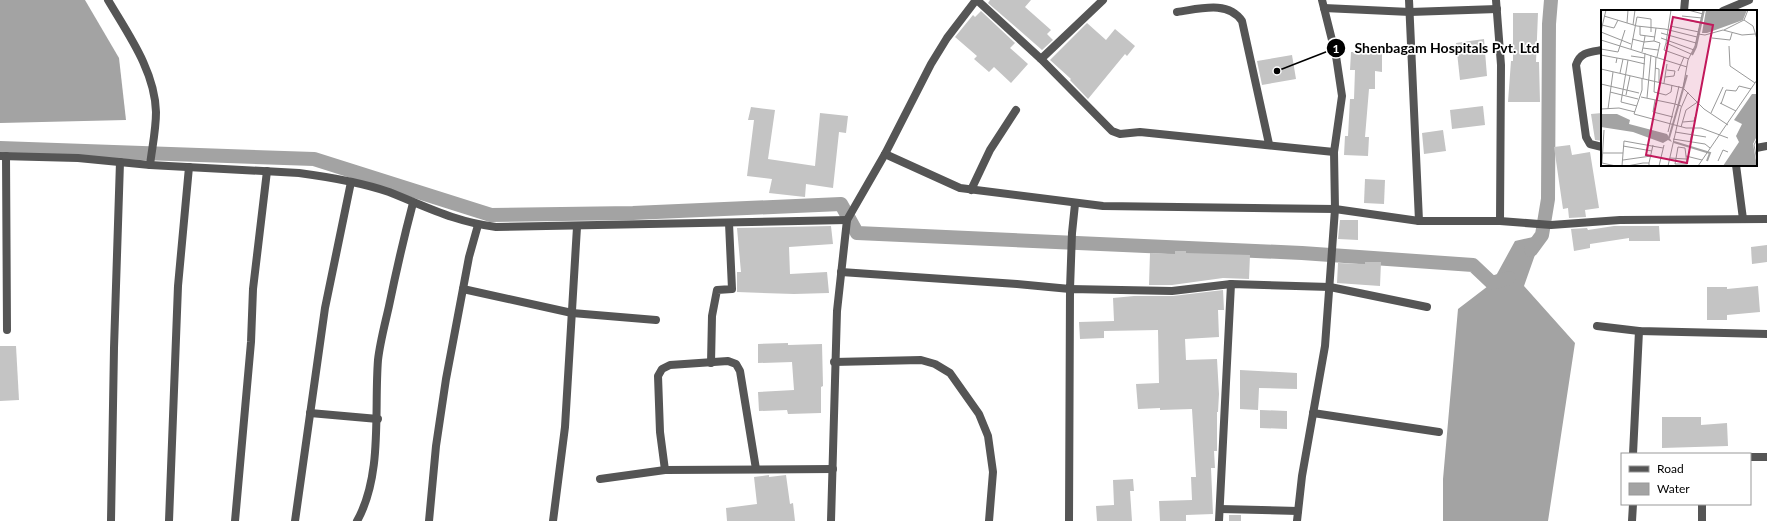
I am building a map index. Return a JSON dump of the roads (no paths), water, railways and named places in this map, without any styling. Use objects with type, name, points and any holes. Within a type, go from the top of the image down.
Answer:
[{"type":"street","points":[[108,0],[138,50],[150,78],[156,112],[150,165]]},
{"type":"street","points":[[831,521],[836,311],[848,217],[885,154],[931,64],[947,38],[977,0],[1040,59],[1112,131],[1120,134],[1140,132],[1269,144],[1334,152]]},
{"type":"street","points":[[1040,59],[1103,0]]},
{"type":"street","points":[[1409,0],[1419,221]]},
{"type":"street","points":[[1496,0],[1502,65],[1500,221]]},
{"type":"street","points":[[1684,10],[1685,0]]},
{"type":"street","points":[[1725,10],[1749,0]]},
{"type":"street","points":[[1298,521],[1298,511],[1324,346],[1332,264],[1335,209],[1334,152],[1342,96],[1336,56],[1323,4],[1410,12],[1497,9]]},
{"type":"street","points":[[1178,12],[1217,7],[1228,8],[1237,14],[1242,21],[1269,144]]},
{"type":"street","points":[[1601,50],[1588,52],[1582,55],[1576,65],[1586,137],[1590,144],[1601,147]]},
{"type":"street","points":[[971,190],[990,150],[1016,110]]},
{"type":"street","points":[[1757,148],[1767,146]]},
{"type":"street","points":[[885,154],[946,183],[971,190],[1075,204],[1145,207],[1335,209],[1419,221],[1500,221],[1551,225],[1620,220],[1767,219]]},
{"type":"street","points":[[7,330],[3,156],[78,158],[150,165],[299,173],[351,182],[388,192],[450,218],[478,225],[516,228],[729,223],[848,217]]},
{"type":"street","points":[[111,521],[114,348],[120,162]]},
{"type":"street","points":[[1736,166],[1743,219]]},
{"type":"street","points":[[169,521],[178,286],[189,167]]},
{"type":"street","points":[[235,521],[252,342],[253,289],[267,171]]},
{"type":"street","points":[[295,521],[325,308],[351,182]]},
{"type":"street","points":[[357,521],[363,511],[371,477],[378,419],[378,360],[397,268],[413,203]]},
{"type":"street","points":[[1069,521],[1070,289],[1072,233],[1075,204]]},
{"type":"street","points":[[711,363],[712,316],[716,290],[732,289],[729,223]]},
{"type":"street","points":[[430,521],[436,446],[463,289],[478,225]]},
{"type":"street","points":[[552,521],[565,427],[577,227]]},
{"type":"street","points":[[841,272],[1070,289],[1172,291],[1231,284],[1330,287],[1427,307]]},
{"type":"street","points":[[1219,521],[1231,284]]},
{"type":"street","points":[[463,289],[572,314],[656,320]]},
{"type":"street","points":[[1597,326],[1639,331],[1767,334]]},
{"type":"street","points":[[1633,453],[1639,331]]},
{"type":"street","points":[[834,362],[921,360],[935,364],[950,373],[979,414],[988,436],[993,472],[990,521]]},
{"type":"street","points":[[665,470],[660,432],[658,376],[662,369],[670,365],[728,361],[736,364],[740,371],[756,470]]},
{"type":"street","points":[[310,413],[378,419]]},
{"type":"street","points":[[1313,413],[1439,432]]},
{"type":"street","points":[[1751,457],[1767,459]]},
{"type":"street","points":[[600,479],[665,470],[833,469]]},
{"type":"street","points":[[1632,521],[1633,505]]},
{"type":"street","points":[[1702,505],[1702,521]]},
{"type":"street","points":[[1220,509],[1298,511]]},
{"type":"water","points":[[0,0],[85,0],[119,58],[126,120],[0,123]]},
{"type":"water","points":[[1542,235],[1524,286],[1575,343],[1548,521],[1443,521],[1443,479],[1458,309],[1492,283],[1515,241]]},
{"type":"waterway","points":[[1531,250],[1542,235],[1548,199],[1549,24],[1551,0]]},
{"type":"waterway","points":[[0,148],[314,159],[491,215],[633,213],[841,204],[857,233],[1302,253],[1473,265],[1492,283],[1509,278]]},
{"type":"place","name":"Shenbagam Hospitals Pvt. Ltd","points":[[1277,71]]}]
